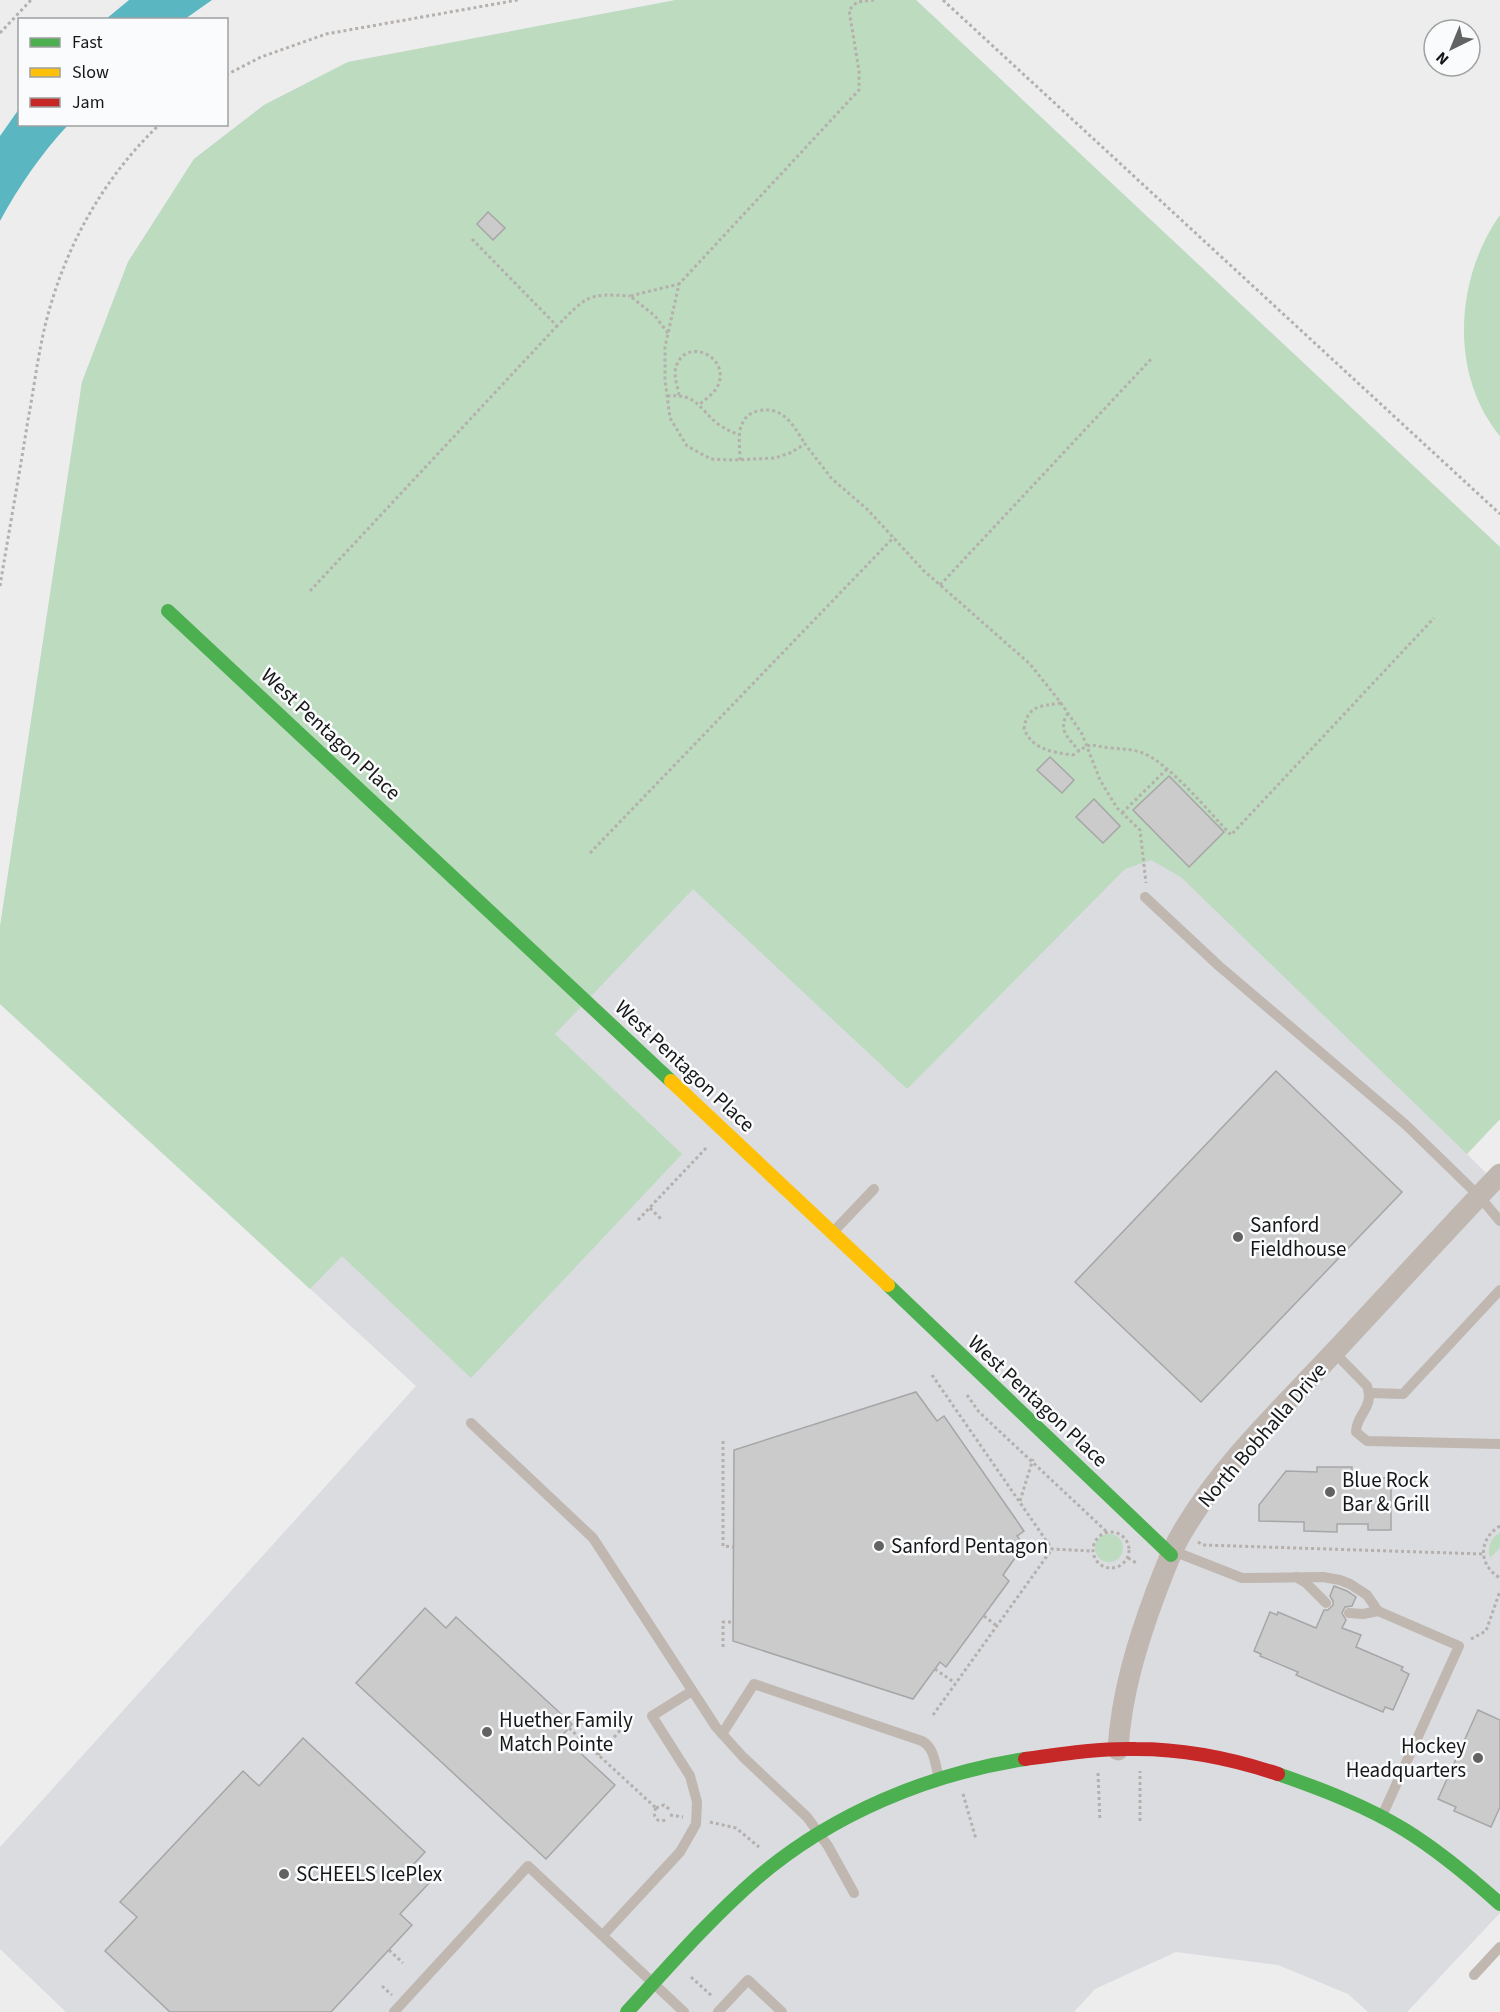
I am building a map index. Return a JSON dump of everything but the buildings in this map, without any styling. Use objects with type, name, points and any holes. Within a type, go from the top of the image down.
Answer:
[{"type":"street","name":"West Pentagon Place","points":[[168,611],[1172,1553]]},
{"type":"street","name":"North Bobhalla Drive","points":[[1118,1750],[1119,1728],[1129,1673],[1146,1618],[1186,1525],[1222,1475],[1500,1174]]},
{"type":"street","points":[[627,2012],[720,1912],[753,1881],[820,1833],[857,1813],[939,1778],[998,1762],[1048,1754],[1142,1749],[1173,1751],[1251,1766],[1326,1792],[1403,1829],[1444,1857],[1500,1904]]},
{"type":"lane","points":[[1145,897],[1219,966],[1406,1125],[1479,1196],[1500,1221]]},
{"type":"lane","points":[[832,1233],[874,1189]]},
{"type":"lane","points":[[1370,1393],[1403,1394],[1500,1290]]},
{"type":"lane","points":[[1334,1352],[1367,1386],[1370,1393],[1367,1406],[1356,1427],[1356,1432],[1367,1441],[1500,1444]]},
{"type":"lane","points":[[471,1423],[592,1538],[722,1734],[807,1817],[820,1833],[854,1893]]},
{"type":"lane","points":[[1172,1553],[1242,1578],[1331,1578],[1350,1584],[1367,1595],[1378,1611],[1459,1646],[1381,1817]]},
{"type":"lane","points":[[1296,1577],[1306,1583],[1326,1604]]},
{"type":"lane","points":[[1349,1613],[1363,1614],[1378,1611]]},
{"type":"lane","points":[[722,1734],[754,1684],[922,1741],[932,1753],[939,1778]]},
{"type":"lane","points":[[603,1935],[680,1852],[692,1834],[697,1802],[690,1776],[652,1716],[692,1691]]},
{"type":"lane","points":[[393,2012],[528,1866],[684,2012]]},
{"type":"lane","points":[[1474,1975],[1500,1947]]},
{"type":"lane","points":[[721,2009],[748,1980],[782,2012]]},
{"type":"path","points":[[0,33],[30,0]]},
{"type":"path","points":[[228,74],[261,57],[326,34],[518,0]]},
{"type":"path","points":[[805,444],[790,453],[775,458],[740,460],[711,459],[687,446],[670,418],[665,374],[665,346],[680,284],[859,90],[859,71],[849,10],[857,2],[874,0]]},
{"type":"path","points":[[943,0],[1500,514]]},
{"type":"path","points":[[0,586],[45,324],[65,261],[95,204],[114,176],[158,126]]},
{"type":"path","points":[[472,239],[557,326]]},
{"type":"path","points":[[310,591],[582,300],[601,294],[630,296],[680,284]]},
{"type":"path","points":[[630,296],[656,316],[668,333]]},
{"type":"path","points":[[679,395],[675,374],[676,364],[681,358],[695,351],[703,352],[715,361],[720,380],[712,393],[700,404]]},
{"type":"path","points":[[940,585],[1152,358]]},
{"type":"path","points":[[665,374],[675,374]]},
{"type":"path","points":[[667,396],[679,395],[700,404],[717,424],[739,435]]},
{"type":"path","points":[[740,460],[739,435],[742,422],[757,411],[771,410],[781,414],[790,422],[832,479],[867,509],[923,570],[1030,664],[1061,702],[1082,734],[1100,780],[1122,813],[1140,830],[1146,873],[1145,897]]},
{"type":"path","points":[[590,853],[894,537]]},
{"type":"path","points":[[1061,702],[1039,706],[1028,714],[1024,729],[1032,743],[1051,752],[1073,755],[1086,746],[1096,744],[1108,748],[1132,749],[1160,762],[1232,835],[1434,618]]},
{"type":"path","points":[[1068,713],[1062,722],[1063,730],[1079,751]]},
{"type":"path","points":[[1122,813],[1167,769]]},
{"type":"path","points":[[638,1220],[710,1145]]},
{"type":"path","points":[[650,1208],[662,1220]]},
{"type":"path","points":[[932,1375],[1052,1549]]},
{"type":"path","points":[[966,1393],[979,1412],[1033,1460],[1107,1532]]},
{"type":"path","points":[[723,1441],[723,1546],[733,1547]]},
{"type":"path","points":[[1020,1502],[1033,1460]]},
{"type":"path","points":[[1500,1526],[1487,1537],[1483,1554],[1485,1563],[1491,1572],[1500,1578]]},
{"type":"path","points":[[1107,1532],[1116,1532],[1126,1539],[1128,1558],[1119,1567],[1106,1568],[1096,1562],[1092,1551],[1095,1540],[1107,1532]]},
{"type":"path","points":[[1197,1541],[1203,1545],[1483,1554]]},
{"type":"path","points":[[1052,1549],[1092,1551]]},
{"type":"path","points":[[933,1715],[1052,1549]]},
{"type":"path","points":[[1128,1558],[1138,1564]]},
{"type":"path","points":[[1459,1646],[1486,1630],[1500,1591]]},
{"type":"path","points":[[984,1616],[997,1626]]},
{"type":"path","points":[[723,1647],[723,1622],[733,1622]]},
{"type":"path","points":[[935,1669],[955,1683]]},
{"type":"path","points":[[598,1755],[625,1725]]},
{"type":"path","points":[[569,1728],[656,1808]]},
{"type":"path","points":[[1098,1765],[1100,1821]]},
{"type":"path","points":[[1140,1766],[1140,1821]]},
{"type":"path","points":[[962,1786],[976,1839]]},
{"type":"path","points":[[656,1808],[664,1805],[669,1809]]},
{"type":"path","points":[[656,1808],[654,1813],[656,1819],[667,1820]]},
{"type":"path","points":[[669,1815],[736,1828],[760,1849]]},
{"type":"path","points":[[389,1950],[403,1963]]},
{"type":"path","points":[[690,1976],[721,2009]]},
{"type":"shaded area","points":[[676,0],[916,0],[1500,547],[1500,1119],[1467,1154],[1500,1187],[1500,1913],[1407,2012],[1368,2012],[1348,1994],[1278,1965],[1176,1952],[1095,1989],[1074,2012],[66,2012],[0,1949],[0,1847],[416,1386],[0,1004],[0,927],[82,382],[128,262],[194,159],[264,105],[348,62]]},
{"type":"green space","points":[[676,0],[916,0],[1500,547],[1500,1119],[1467,1154],[1181,877],[1151,860],[1125,869],[907,1089],[693,889],[555,1034],[682,1154],[471,1378],[342,1256],[310,1289],[0,1004],[0,927],[82,382],[128,262],[194,159],[264,105],[348,62]]},
{"type":"green space","points":[[1500,215],[1500,436],[1484,412],[1472,385],[1466,356],[1464,326],[1467,297],[1474,268],[1485,240]]},
{"type":"green space","points":[[1500,1533],[1500,1548],[1490,1558],[1490,1544]]},
{"type":"green space","points":[[1109,1534],[1119,1538],[1123,1548],[1119,1558],[1109,1562],[1099,1558],[1095,1548],[1099,1538]]},
{"type":"water","points":[[129,0],[212,0],[186,18],[107,18]]},
{"type":"water","points":[[18,110],[18,126],[67,126],[31,171],[0,221],[0,136]]},
{"type":"traffic: fast","points":[[168,611],[671,1081]]},
{"type":"traffic: fast","points":[[888,1285],[1171,1555]]},
{"type":"traffic: fast","points":[[627,2012],[690,1943],[757,1878],[786,1855],[817,1835],[849,1816],[917,1786],[953,1775],[1025,1759]]},
{"type":"traffic: fast","points":[[1278,1774],[1375,1813],[1405,1830],[1454,1865],[1500,1904]]},
{"type":"traffic: slow","points":[[671,1081],[888,1285]]},
{"type":"traffic: jam","points":[[1025,1759],[1094,1750],[1154,1749],[1208,1756],[1278,1774]]},
{"type":"place","name":"Sanford Fieldhouse","points":[[1238,1237]]},
{"type":"place","name":"Blue Rock Bar & Grill","points":[[1330,1492]]},
{"type":"place","name":"Sanford Pentagon","points":[[879,1546]]},
{"type":"place","name":"Huether Family Match Pointe","points":[[487,1732]]},
{"type":"place","name":"Hockey Headquarters","points":[[1478,1758]]},
{"type":"place","name":"SCHEELS IcePlex","points":[[284,1874]]}]
